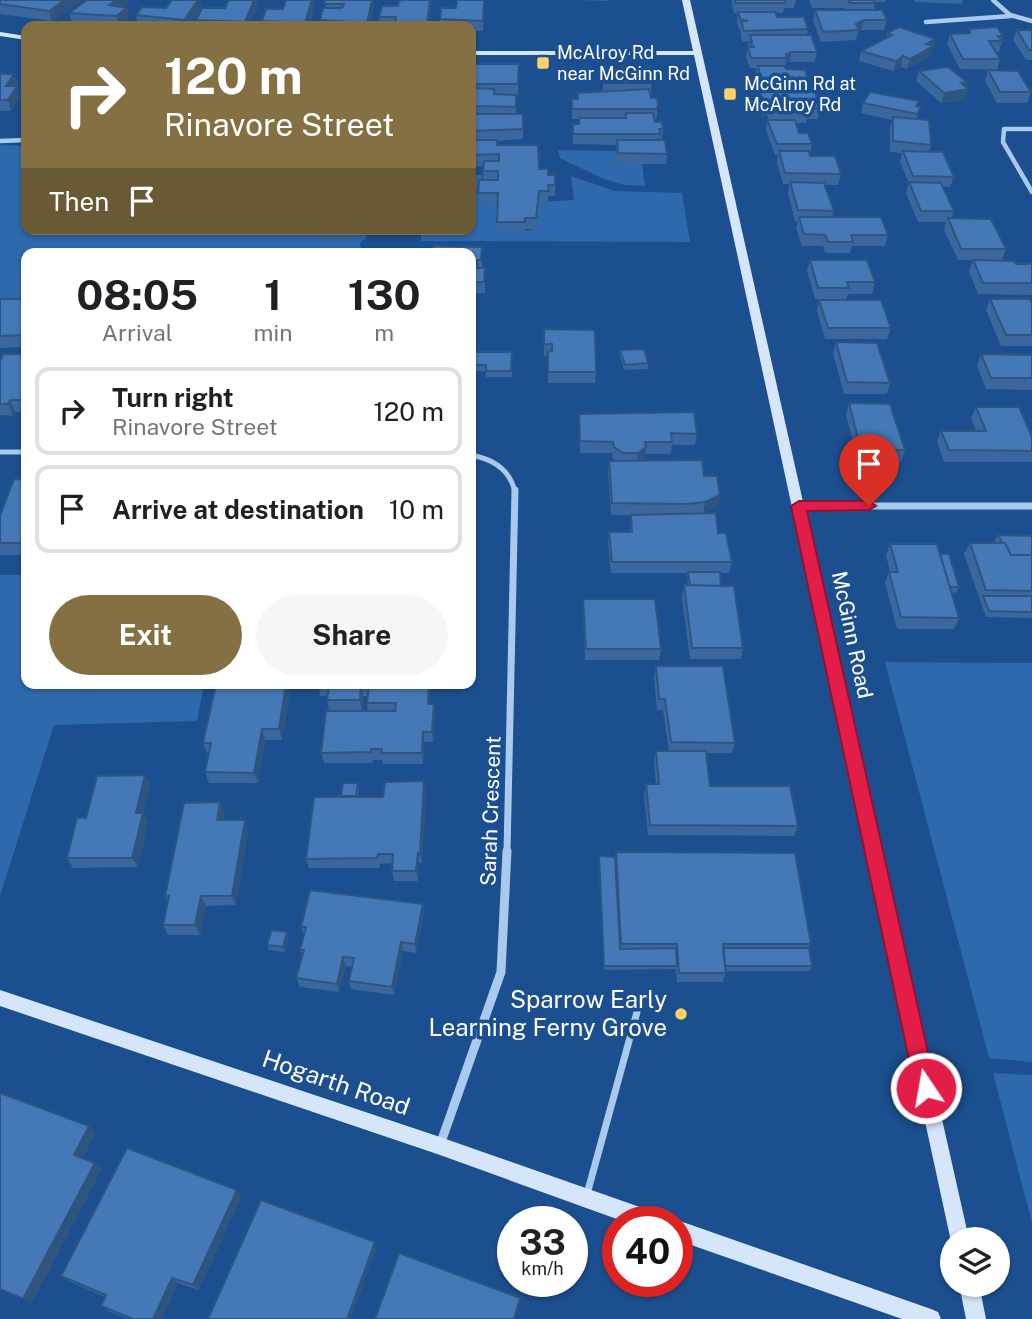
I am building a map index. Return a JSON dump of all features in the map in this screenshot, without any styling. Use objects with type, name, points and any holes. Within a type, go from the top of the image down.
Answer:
[{"type":"street","name":"McGinn Road","points":[[686,0],[956,1227]]},
{"type":"street","points":[[993,0],[1011,16]]},
{"type":"street","points":[[926,22],[1011,16],[1032,21]]},
{"type":"street","points":[[0,34],[21,36]]},
{"type":"street","points":[[476,52],[698,53]]},
{"type":"street","points":[[1032,129],[1004,129],[1003,142],[1032,192]]},
{"type":"street","points":[[0,141],[21,141]]},
{"type":"street","points":[[0,452],[21,452]]},
{"type":"street","name":"Sarah Crescent","points":[[440,1146],[497,985],[503,958],[515,501],[512,479],[505,469],[476,457]]},
{"type":"street","points":[[799,506],[1032,506]]},
{"type":"street","name":"Hogarth Road","points":[[0,998],[610,1206]]},
{"type":"street","points":[[693,1236],[931,1319]]},
{"type":"street","points":[[972,1297],[976,1319]]},
{"type":"lane","points":[[586,1197],[637,1012]]},
{"type":"shaded area","points":[[0,145],[21,146],[21,235],[325,235],[324,239],[347,239],[348,235],[366,235],[360,243],[361,248],[21,248],[21,307],[0,307]]},
{"type":"shaded area","points":[[558,150],[616,151],[642,164],[645,186],[625,185],[604,179],[560,158]]},
{"type":"shaded area","points":[[476,175],[482,175],[478,204],[498,204],[525,231],[536,229],[539,202],[574,200],[571,176],[614,191],[682,193],[690,242],[421,241],[421,235],[476,235]]},
{"type":"shaded area","points":[[0,575],[21,575],[21,689],[203,689],[197,721],[54,725],[0,896]]},
{"type":"shaded area","points":[[885,662],[1032,663],[1032,1062],[989,1058]]},
{"type":"shaded area","points":[[993,1073],[1032,1075],[1032,1223]]},
{"type":"building","points":[[0,0],[65,0],[49,11],[0,4]]},
{"type":"building","points":[[87,0],[116,0],[109,5],[127,8],[116,16],[69,13]]},
{"type":"building","points":[[172,0],[198,0],[184,20],[136,15],[142,7],[166,8]]},
{"type":"building","points":[[229,0],[254,0],[245,21],[196,20],[202,8],[225,8]]},
{"type":"building","points":[[286,0],[312,0],[306,21],[262,21],[266,9],[283,9]]},
{"type":"building","points":[[325,0],[372,0],[367,21],[320,20],[323,8],[342,8],[344,4],[324,4]]},
{"type":"building","points":[[430,0],[427,21],[395,21],[396,17],[379,17],[382,6],[398,6],[399,1]]},
{"type":"building","points":[[457,0],[484,0],[483,21],[440,19],[441,8],[456,8]]},
{"type":"building","points":[[735,0],[784,0],[785,3],[735,3]]},
{"type":"building","points":[[848,0],[874,0],[876,3],[850,3]]},
{"type":"building","points":[[815,10],[882,10],[887,20],[864,20],[856,24],[859,30],[823,32]]},
{"type":"building","points":[[738,12],[775,12],[777,17],[804,17],[808,29],[744,31],[741,21],[748,21],[740,19]]},
{"type":"building","points":[[899,27],[935,39],[926,44],[933,46],[910,59],[903,56],[896,61],[861,51],[892,35],[887,33]]},
{"type":"building","points":[[997,27],[1003,36],[998,36],[1002,41],[989,41],[1000,59],[963,59],[950,34],[970,33],[970,29]]},
{"type":"building","points":[[1017,30],[1032,30],[1032,50],[1029,50]]},
{"type":"building","points":[[750,35],[811,35],[817,52],[791,52],[786,54],[787,58],[751,58],[748,47],[754,47],[750,42]]},
{"type":"building","points":[[476,64],[519,64],[518,84],[476,84]]},
{"type":"building","points":[[613,66],[652,66],[651,83],[604,83],[603,71],[614,71]]},
{"type":"building","points":[[758,66],[784,66],[786,69],[805,70],[810,85],[763,85]]},
{"type":"building","points":[[948,67],[967,82],[961,83],[969,89],[944,93],[919,71]]},
{"type":"building","points":[[988,70],[1018,71],[1031,92],[1000,92]]},
{"type":"building","points":[[0,74],[14,74],[6,86],[17,86],[8,100],[0,100]]},
{"type":"building","points":[[476,88],[494,89],[494,94],[516,95],[516,107],[476,106]]},
{"type":"building","points":[[649,89],[651,98],[657,98],[657,109],[572,109],[572,99],[578,99],[578,93]]},
{"type":"building","points":[[760,92],[815,92],[820,108],[807,108],[808,112],[771,112],[769,105],[764,105]]},
{"type":"building","points":[[870,92],[919,101],[916,106],[921,107],[917,114],[863,103]]},
{"type":"building","points":[[626,113],[653,113],[655,122],[662,122],[663,129],[659,129],[660,134],[573,134],[573,124],[579,124],[579,118],[626,118]]},
{"type":"building","points":[[476,114],[523,114],[523,129],[476,131]]},
{"type":"building","points":[[893,117],[929,120],[931,145],[893,141]]},
{"type":"building","points":[[767,120],[795,120],[799,133],[808,133],[812,144],[777,144]]},
{"type":"building","points":[[476,140],[497,140],[497,145],[538,145],[539,169],[548,169],[548,175],[555,175],[555,185],[548,185],[549,191],[539,191],[536,218],[525,218],[525,222],[497,222],[498,193],[478,193],[479,180],[498,180],[498,171],[483,171],[484,161],[499,161],[499,154],[476,155]]},
{"type":"building","points":[[617,140],[665,140],[667,154],[618,153]]},
{"type":"building","points":[[779,151],[809,151],[810,156],[835,156],[841,174],[785,173]]},
{"type":"building","points":[[903,151],[943,152],[954,177],[913,176]]},
{"type":"building","points":[[790,182],[824,183],[834,211],[798,210]]},
{"type":"building","points":[[909,182],[941,183],[954,211],[921,211]]},
{"type":"building","points":[[799,217],[881,217],[888,235],[851,235],[853,242],[828,242],[825,235],[804,234]]},
{"type":"building","points":[[948,218],[991,219],[1006,249],[961,249]]},
{"type":"building","points":[[482,247],[477,268],[485,268],[484,282],[476,282],[476,248],[433,248]]},
{"type":"building","points":[[810,260],[867,260],[875,282],[847,282],[849,288],[818,288]]},
{"type":"building","points":[[973,260],[1032,264],[1032,283],[983,283]]},
{"type":"building","points":[[0,299],[21,299],[21,335],[0,336]]},
{"type":"building","points":[[990,299],[1030,299],[1032,335],[1006,335]]},
{"type":"building","points":[[819,300],[881,300],[891,328],[828,328]]},
{"type":"building","points":[[544,329],[595,330],[596,372],[548,372],[548,352],[552,351],[552,344],[544,344]]},
{"type":"building","points":[[836,342],[877,343],[890,383],[847,382]]},
{"type":"building","points":[[644,349],[648,363],[625,365],[620,350]]},
{"type":"building","points":[[476,352],[512,352],[511,371],[486,371],[486,365],[476,365]]},
{"type":"building","points":[[3,354],[21,354],[21,400],[0,404],[0,361]]},
{"type":"building","points":[[981,354],[1032,355],[1032,378],[991,378]]},
{"type":"building","points":[[849,403],[890,404],[905,450],[861,450]]},
{"type":"building","points":[[976,407],[1019,407],[1032,437],[1032,451],[949,450],[941,431],[986,431]]},
{"type":"building","points":[[694,412],[697,434],[671,433],[672,442],[645,442],[646,447],[638,453],[623,453],[614,447],[613,442],[580,441],[579,414]]},
{"type":"building","points":[[702,460],[704,476],[717,476],[720,495],[705,502],[686,504],[612,503],[609,461]]},
{"type":"building","points":[[14,479],[21,480],[21,543],[0,543],[0,516]]},
{"type":"building","points":[[716,513],[718,533],[726,533],[732,562],[612,562],[609,532],[632,532],[631,515]]},
{"type":"building","points":[[998,535],[1032,536],[1032,555],[1011,555]]},
{"type":"building","points":[[970,543],[1005,543],[1011,555],[1032,555],[1032,591],[986,590]]},
{"type":"building","points":[[890,544],[937,544],[959,618],[901,617],[889,572],[898,572]]},
{"type":"building","points":[[940,554],[949,554],[959,587],[950,587]]},
{"type":"building","points":[[688,572],[720,572],[721,586],[690,585]]},
{"type":"building","points":[[684,585],[734,586],[743,648],[692,648]]},
{"type":"building","points":[[983,596],[1032,596],[1032,612],[989,611]]},
{"type":"building","points":[[583,599],[655,599],[661,649],[586,649]]},
{"type":"building","points":[[656,666],[723,666],[735,743],[671,742],[665,699],[659,699]]},
{"type":"building","points":[[215,689],[285,689],[279,729],[262,729],[254,773],[205,772],[211,743],[203,743]]},
{"type":"building","points":[[328,689],[361,689],[360,700],[327,700]]},
{"type":"building","points":[[369,689],[429,689],[428,704],[434,704],[432,732],[423,732],[422,753],[381,753],[382,749],[371,749],[371,752],[321,753],[326,711],[395,711],[396,703],[367,703]]},
{"type":"building","points":[[656,751],[706,751],[710,786],[790,786],[798,826],[650,825],[646,784],[659,784]]},
{"type":"building","points":[[145,775],[136,813],[143,813],[132,858],[67,858],[77,818],[86,818],[97,776]]},
{"type":"building","points":[[424,781],[420,854],[418,853],[416,871],[392,871],[393,854],[378,854],[377,858],[306,859],[314,797],[383,797],[385,782]]},
{"type":"building","points":[[343,783],[358,783],[356,796],[341,796]]},
{"type":"building","points":[[220,802],[217,820],[245,820],[232,896],[201,896],[195,925],[163,925],[169,896],[165,896],[184,803]]},
{"type":"building","points":[[616,852],[795,853],[811,944],[723,944],[726,973],[679,973],[677,944],[621,944]]},
{"type":"building","points":[[599,856],[615,857],[620,949],[676,948],[677,966],[604,966]]},
{"type":"building","points":[[310,890],[423,904],[415,944],[401,942],[392,987],[349,981],[354,958],[343,957],[337,984],[296,978],[304,950],[300,950],[306,927],[301,927]]},
{"type":"building","points":[[272,930],[287,932],[283,947],[267,945]]},
{"type":"building","points":[[723,948],[809,948],[812,966],[725,966]]},
{"type":"building","points":[[0,1093],[89,1126],[74,1155],[95,1163],[23,1299],[0,1289]]},
{"type":"building","points":[[127,1148],[237,1190],[193,1285],[172,1278],[153,1319],[133,1319],[101,1306],[106,1295],[61,1276]]},
{"type":"building","points":[[261,1200],[375,1242],[347,1319],[208,1319]]},
{"type":"building","points":[[399,1253],[497,1289],[497,1297],[520,1298],[514,1319],[375,1319]]},
{"type":"place","name":"McAlroy Rd near McGinn Rd","points":[[543,63]]},
{"type":"place","name":"McGinn Rd at McAlroy Rd","points":[[730,94]]},
{"type":"place","name":"Sparrow Early Learning Ferny Grove","points":[[681,1014]]},
{"type":"route","points":[[869,506],[799,506],[926,1088]]}]
